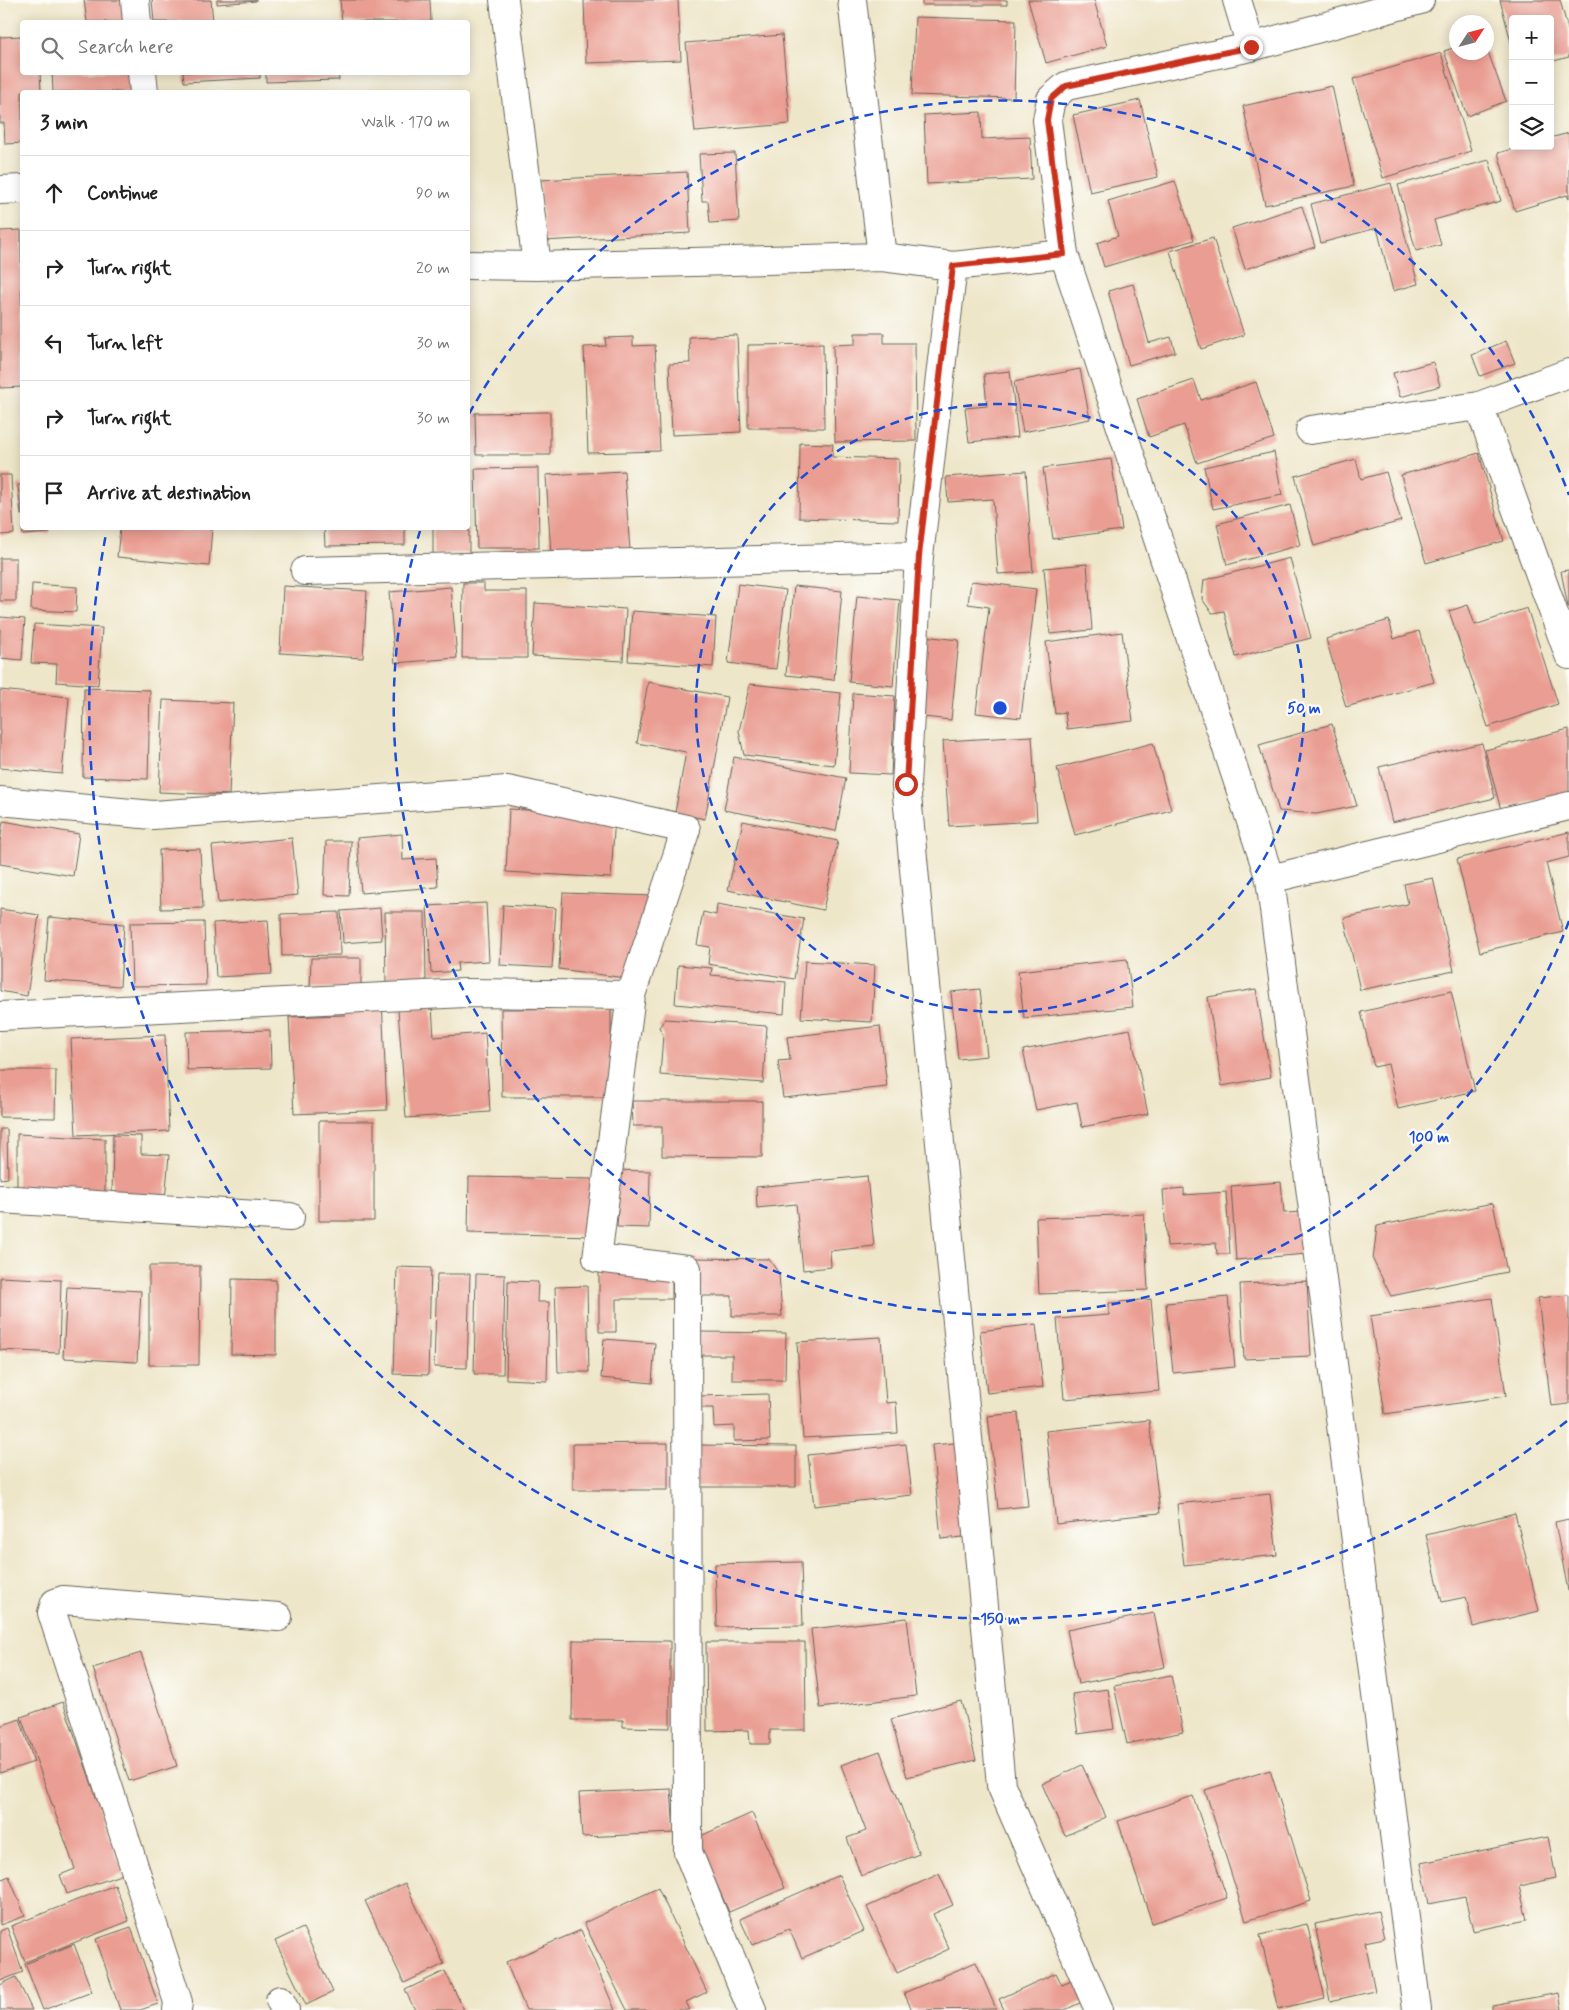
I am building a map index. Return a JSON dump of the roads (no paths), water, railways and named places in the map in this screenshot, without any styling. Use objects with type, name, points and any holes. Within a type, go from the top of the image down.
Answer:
[{"type":"street","points":[[134,0],[137,20]]},
{"type":"street","points":[[504,0],[537,266]]},
{"type":"street","points":[[852,0],[882,257]]},
{"type":"street","points":[[1237,0],[1251,47]]},
{"type":"street","points":[[1417,2010],[1270,879],[1064,254],[1047,120],[1051,99],[1066,86],[1251,47],[1420,0]]},
{"type":"street","points":[[142,75],[144,90]]},
{"type":"street","points":[[0,190],[20,189]]},
{"type":"street","points":[[470,265],[537,266],[882,257],[953,266],[1064,254]]},
{"type":"street","points":[[953,266],[919,556],[906,784],[1001,1785],[1100,2010]]},
{"type":"street","points":[[1310,430],[1480,406],[1569,373]]},
{"type":"street","points":[[1480,406],[1569,654]]},
{"type":"street","points":[[305,571],[919,556]]},
{"type":"street","points":[[0,801],[153,815],[508,790],[686,829],[631,995],[597,1258],[686,1269],[688,1852],[752,2010]]},
{"type":"street","points":[[1270,879],[1569,806]]},
{"type":"street","points":[[0,1016],[465,992],[631,995]]},
{"type":"street","points":[[0,1199],[290,1217]]},
{"type":"street","points":[[177,2010],[176,1996],[52,1613],[55,1602],[63,1600],[278,1617]]}]
